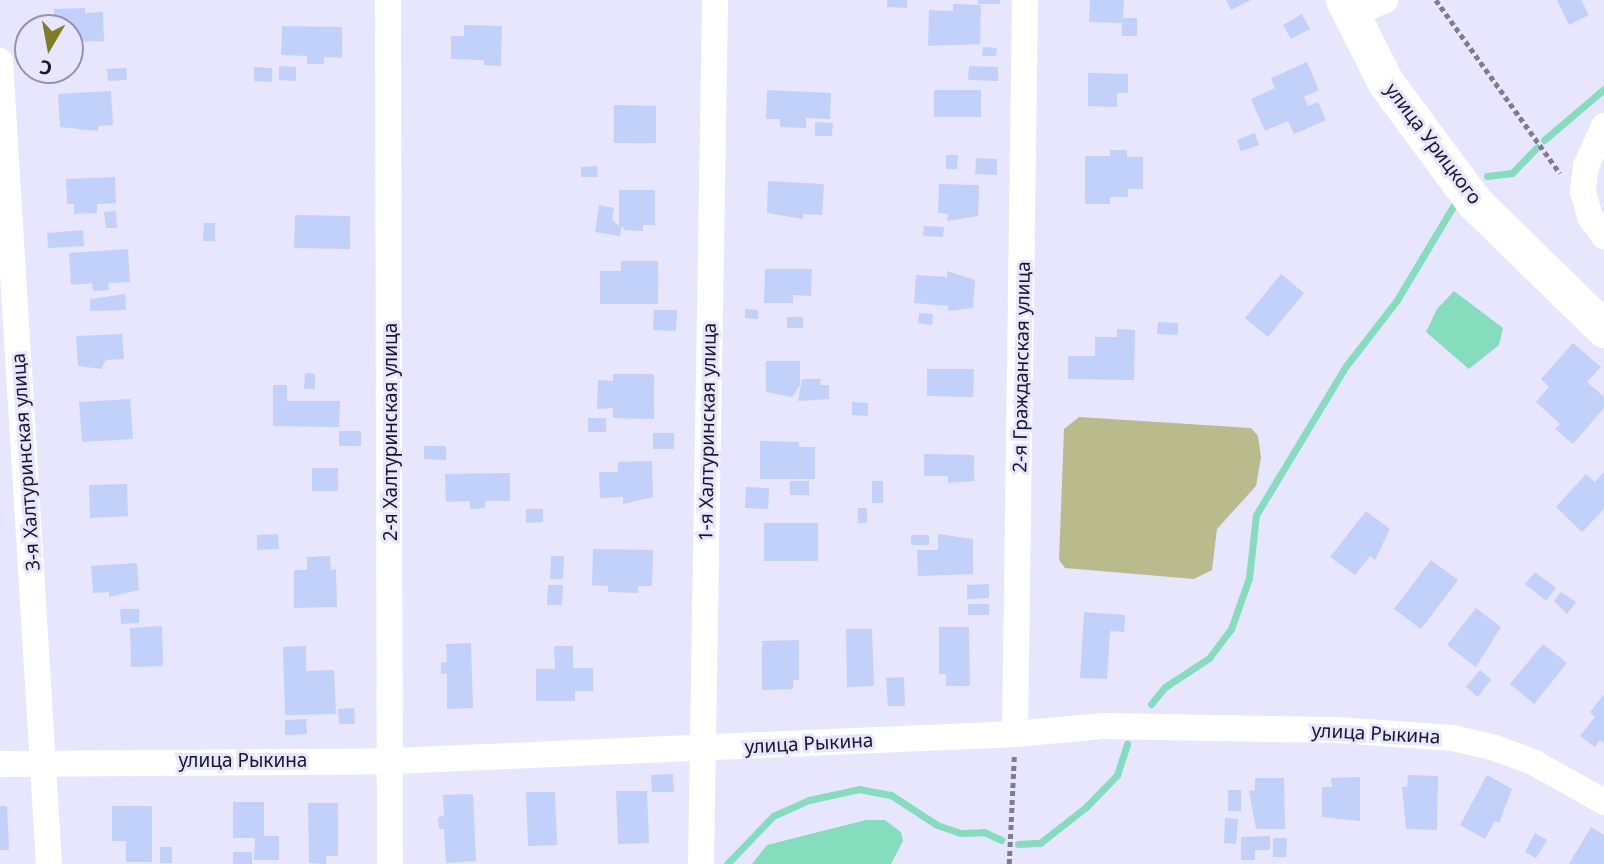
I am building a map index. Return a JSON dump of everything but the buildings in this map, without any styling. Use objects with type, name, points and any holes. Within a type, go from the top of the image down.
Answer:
[{"type":"main road","name":"улица Урицкого","points":[[1348,7],[1386,83],[1474,202],[1604,329]]},
{"type":"street","name":"2-я Халтуринская улица","points":[[388,0],[393,761],[390,864]]},
{"type":"street","name":"1-я Халтуринская улица","points":[[701,864],[715,0]]},
{"type":"street","name":"2-я Гражданская улица","points":[[1015,734],[1025,0]]},
{"type":"street","points":[[1348,7],[1385,0]]},
{"type":"street","name":"3-я Халтуринская улица","points":[[0,61],[49,864]]},
{"type":"street","points":[[1597,226],[1583,192],[1586,166],[1604,126]]},
{"type":"street","name":"улица Рыкина","points":[[0,764],[44,761],[393,761],[702,749],[1130,726],[1452,738],[1533,762],[1604,802]]},
{"type":"path","points":[[1436,0],[1597,226]]},
{"type":"path","points":[[1009,864],[1015,734]]},
{"type":"shaded area","points":[[1454,291],[1503,328],[1499,345],[1469,369],[1426,332],[1437,309]]},
{"type":"shaded area","points":[[1079,417],[1251,428],[1258,436],[1261,457],[1256,486],[1217,529],[1212,570],[1194,579],[1065,568],[1059,560],[1064,429]]},
{"type":"shaded area","points":[[866,820],[885,820],[901,832],[903,841],[891,864],[752,864],[767,845]]},
{"type":"waterway","points":[[1544,140],[1604,89]]},
{"type":"waterway","points":[[1487,176],[1512,173],[1537,147]]},
{"type":"waterway","points":[[1151,704],[1165,687],[1209,658],[1231,629],[1249,578],[1256,515],[1346,366],[1397,300],[1455,203]]},
{"type":"waterway","points":[[1018,844],[1040,843],[1086,807],[1117,775],[1127,744]]},
{"type":"waterway","points":[[727,864],[773,816],[809,800],[859,789],[891,795],[937,825],[960,833],[984,832],[1001,840]]}]
